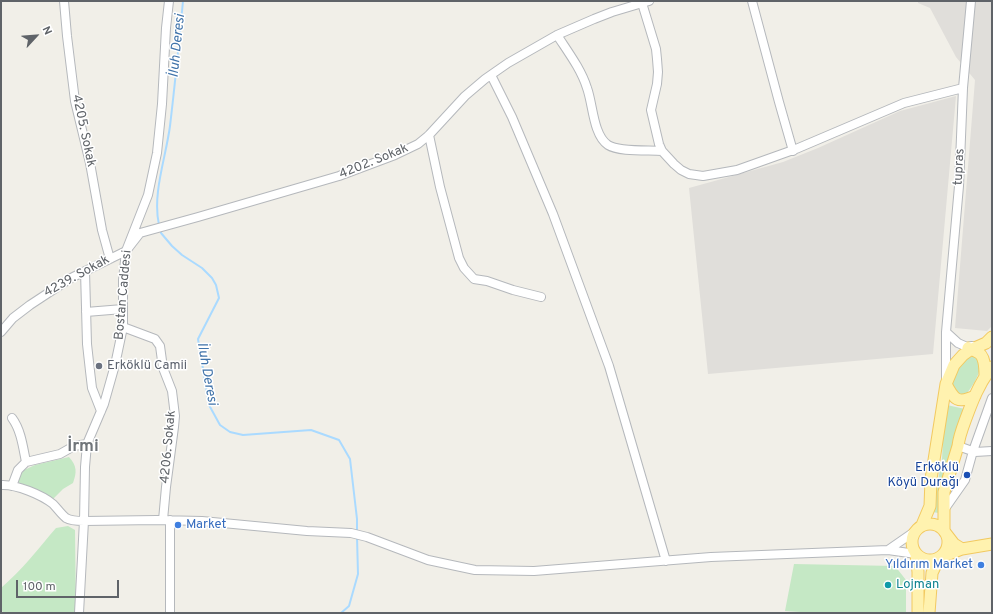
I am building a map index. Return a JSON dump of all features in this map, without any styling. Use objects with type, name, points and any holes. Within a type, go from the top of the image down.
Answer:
[{"type":"main road","points":[[989,340],[969,349],[963,355],[954,366],[946,384],[931,479],[930,506],[912,538],[911,544],[916,554],[924,560],[935,560],[962,549],[992,544]]},
{"type":"main road","points":[[929,613],[932,573],[939,558],[944,554],[948,542],[944,530],[944,492],[959,439],[975,396],[988,372],[985,368],[982,355],[969,349]]},
{"type":"main road","points":[[946,384],[950,393],[958,400],[964,400],[975,396]]},
{"type":"main road","points":[[918,529],[932,524],[941,527],[954,544],[962,549]]},
{"type":"main road","points":[[916,554],[918,572],[918,613]]},
{"type":"street","name":"4205. Sokak","points":[[64,1],[75,101],[90,163],[102,230],[110,259]]},
{"type":"street","name":"Bostan Caddesi","points":[[79,613],[87,444],[104,404],[124,327],[123,280],[126,251],[148,195],[157,153],[162,104],[166,28],[170,1]]},
{"type":"street","points":[[752,1],[793,151]]},
{"type":"street","name":"tupras","points":[[946,384],[946,332],[959,186],[963,88],[971,1]]},
{"type":"street","points":[[646,2],[657,59],[657,84],[651,110],[659,144],[662,151],[674,164],[689,174],[703,176],[737,170],[793,151],[897,106],[963,88]]},
{"type":"street","name":"4202. Sokak","points":[[156,229],[339,176],[395,155],[418,144],[429,135],[465,96],[508,63],[557,35],[612,12],[646,2]]},
{"type":"street","points":[[557,35],[577,66],[587,88],[593,108],[596,127],[601,139],[608,145],[620,149],[662,151]]},
{"type":"street","points":[[491,75],[512,117],[553,214],[610,366],[666,560]]},
{"type":"street","points":[[429,135],[440,187],[459,258],[464,268],[474,279],[487,281],[513,290],[541,297]]},
{"type":"street","name":"4239. Sokak","points":[[1,332],[13,318],[30,305],[71,278],[126,251],[140,233],[156,229]]},
{"type":"street","points":[[85,271],[87,344],[92,388],[101,411]]},
{"type":"street","points":[[86,312],[123,309]]},
{"type":"street","name":"4206. Sokak","points":[[124,327],[155,339],[160,346],[163,368],[172,391],[175,416],[166,487],[166,520]]},
{"type":"street","points":[[946,332],[958,343],[969,349]]},
{"type":"street","points":[[944,511],[964,480],[992,398]]},
{"type":"street","points":[[12,418],[16,423],[26,462]]},
{"type":"street","points":[[12,486],[18,470],[26,462],[60,454],[74,446],[87,444]]},
{"type":"street","points":[[958,446],[975,452],[992,451]]},
{"type":"street","points":[[1,485],[24,489],[43,497],[66,518],[74,521],[202,521],[307,531],[351,533],[367,537],[428,560],[475,570],[534,571],[711,557],[888,550],[916,554]]},
{"type":"street","points":[[166,520],[170,613]]},
{"type":"street","points":[[888,550],[918,529]]},
{"type":"shaded area","points":[[918,1],[992,1],[992,326],[987,331],[955,328],[975,80],[956,57],[930,8],[918,3]]},
{"type":"shaded area","points":[[956,96],[933,354],[708,374],[689,188],[783,162],[900,111]]},
{"type":"green space","points":[[969,357],[978,357],[980,370],[975,382],[965,395],[958,396],[951,384],[962,363]]},
{"type":"green space","points":[[947,405],[965,409],[943,479],[939,513],[932,512],[942,459]]},
{"type":"green space","points":[[69,457],[74,463],[76,469],[73,483],[63,489],[53,499],[40,491],[23,486],[18,482],[17,478],[22,471],[35,465]]},
{"type":"green space","points":[[68,526],[75,530],[76,613],[3,613],[1,608],[1,588],[23,567],[56,528]]},
{"type":"green space","points":[[794,564],[895,566],[906,580],[906,613],[816,613],[785,611]]},
{"type":"waterway","name":"İluh Deresi","points":[[159,225],[157,213],[158,188],[170,126],[183,1]]},
{"type":"waterway","name":"İluh Deresi","points":[[161,230],[161,233],[172,246],[182,255],[202,268],[212,278],[216,285],[219,298],[198,339],[209,405],[220,425],[230,432],[243,435],[311,430],[339,440],[350,459],[357,519],[357,532]]},
{"type":"waterway","name":"İluh Deresi","points":[[341,613],[349,606],[358,574],[357,537]]},
{"type":"place","name":"Erköklü Camii","points":[[99,366]]},
{"type":"place","name":"Erköklü Köyü Durağı","points":[[967,475]]},
{"type":"place","name":"Market","points":[[178,525]]},
{"type":"place","name":"Yıldırım Market","points":[[981,565]]},
{"type":"place","name":"Lojman","points":[[888,585]]},
{"type":"district","name":"İrmi","points":[[83,448]]}]
